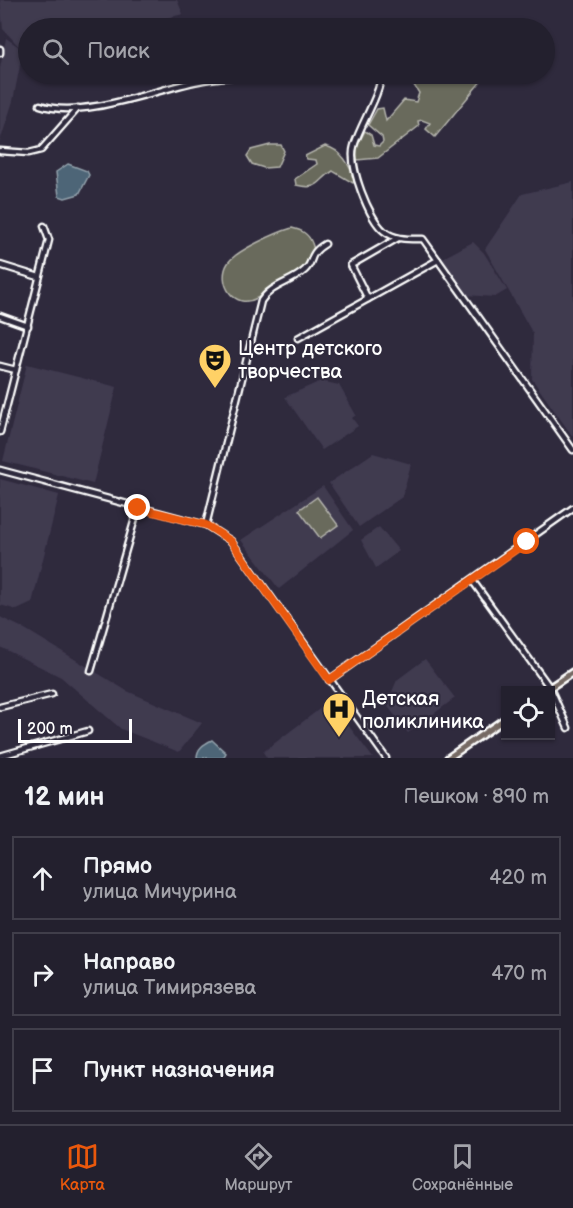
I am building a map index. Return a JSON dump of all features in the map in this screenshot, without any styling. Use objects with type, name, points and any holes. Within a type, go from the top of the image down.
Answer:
[{"type":"main road","points":[[552,686],[573,672]]},
{"type":"main road","points":[[448,758],[501,721]]},
{"type":"street","points":[[40,105],[53,110],[78,108],[189,84]]},
{"type":"street","points":[[377,84],[353,149],[353,164],[369,209],[383,230],[398,238],[423,239],[573,450]]},
{"type":"street","points":[[0,151],[30,153],[41,150],[78,108]]},
{"type":"street","points":[[0,432],[50,240],[44,226]]},
{"type":"street","points":[[368,299],[351,265],[398,238]]},
{"type":"street","points":[[206,525],[261,301],[268,291],[306,269],[313,251],[325,244]]},
{"type":"street","points":[[298,338],[438,260]]},
{"type":"street","points":[[0,265],[39,277]]},
{"type":"street","points":[[0,316],[28,326]]},
{"type":"street","points":[[0,366],[16,370]]},
{"type":"street","points":[[0,470],[206,525],[231,541],[386,758]]},
{"type":"street","points":[[91,671],[138,508]]},
{"type":"street","points":[[329,680],[573,508]]},
{"type":"street","points":[[472,580],[546,686]]},
{"type":"street","points":[[0,707],[52,694]]},
{"type":"street","points":[[555,703],[568,728]]},
{"type":"street","points":[[0,756],[88,730]]},
{"type":"shaded area","points":[[0,0],[177,0],[183,14],[166,18],[18,18],[18,45],[3,29]]},
{"type":"shaded area","points":[[6,38],[18,46],[18,76],[13,101],[0,142],[0,68]]},
{"type":"shaded area","points":[[573,182],[573,437],[532,379],[533,334],[485,249],[522,194]]},
{"type":"shaded area","points":[[473,242],[484,253],[507,290],[495,297],[465,295],[441,259]]},
{"type":"shaded area","points":[[27,364],[117,387],[93,484],[3,461]]},
{"type":"shaded area","points":[[321,381],[339,385],[356,415],[352,418],[358,426],[322,450],[285,397]]},
{"type":"shaded area","points":[[373,453],[411,464],[402,497],[359,527],[329,483]]},
{"type":"shaded area","points":[[0,479],[59,495],[32,603],[17,610],[0,605]]},
{"type":"shaded area","points":[[323,486],[353,530],[279,589],[241,540]]},
{"type":"shaded area","points":[[379,527],[399,551],[376,568],[361,540]]},
{"type":"shaded area","points":[[0,617],[25,629],[127,691],[202,723],[179,752],[121,729],[61,677],[0,647]]},
{"type":"shaded area","points":[[425,659],[455,698],[408,733],[383,700],[391,694],[397,680]]},
{"type":"shaded area","points":[[330,701],[373,758],[267,758],[263,752]]},
{"type":"green space","points":[[413,84],[479,84],[435,137],[426,129],[430,123],[418,121],[419,126],[378,158],[357,160],[355,150],[365,131],[371,135],[374,145],[379,146],[383,142],[382,137],[368,125],[377,109],[383,108],[386,121],[404,100],[416,102],[419,93]]},
{"type":"green space","points":[[270,145],[281,145],[284,151],[277,167],[264,168],[252,164],[247,156],[251,150]]},
{"type":"green space","points":[[325,146],[344,158],[355,180],[353,183],[333,171],[314,186],[296,185],[295,179],[317,164],[316,160],[307,159],[305,156]]},
{"type":"green space","points":[[292,228],[304,232],[312,243],[314,253],[305,270],[286,284],[257,298],[241,301],[235,298],[229,292],[224,278],[225,270],[232,258],[267,238]]},
{"type":"green space","points":[[317,497],[338,525],[320,538],[299,510]]},
{"type":"water","points":[[68,164],[87,171],[89,175],[79,194],[65,198],[59,196],[56,172]]},
{"type":"water","points":[[212,740],[226,753],[223,758],[197,758],[200,749]]},
{"type":"place","name":"Центр детского творчества","points":[[215,389]]},
{"type":"place","name":"Детская поликлиника","points":[[339,738]]},
{"type":"route","points":[[138,508],[206,525],[231,541],[329,680],[527,542]]}]
